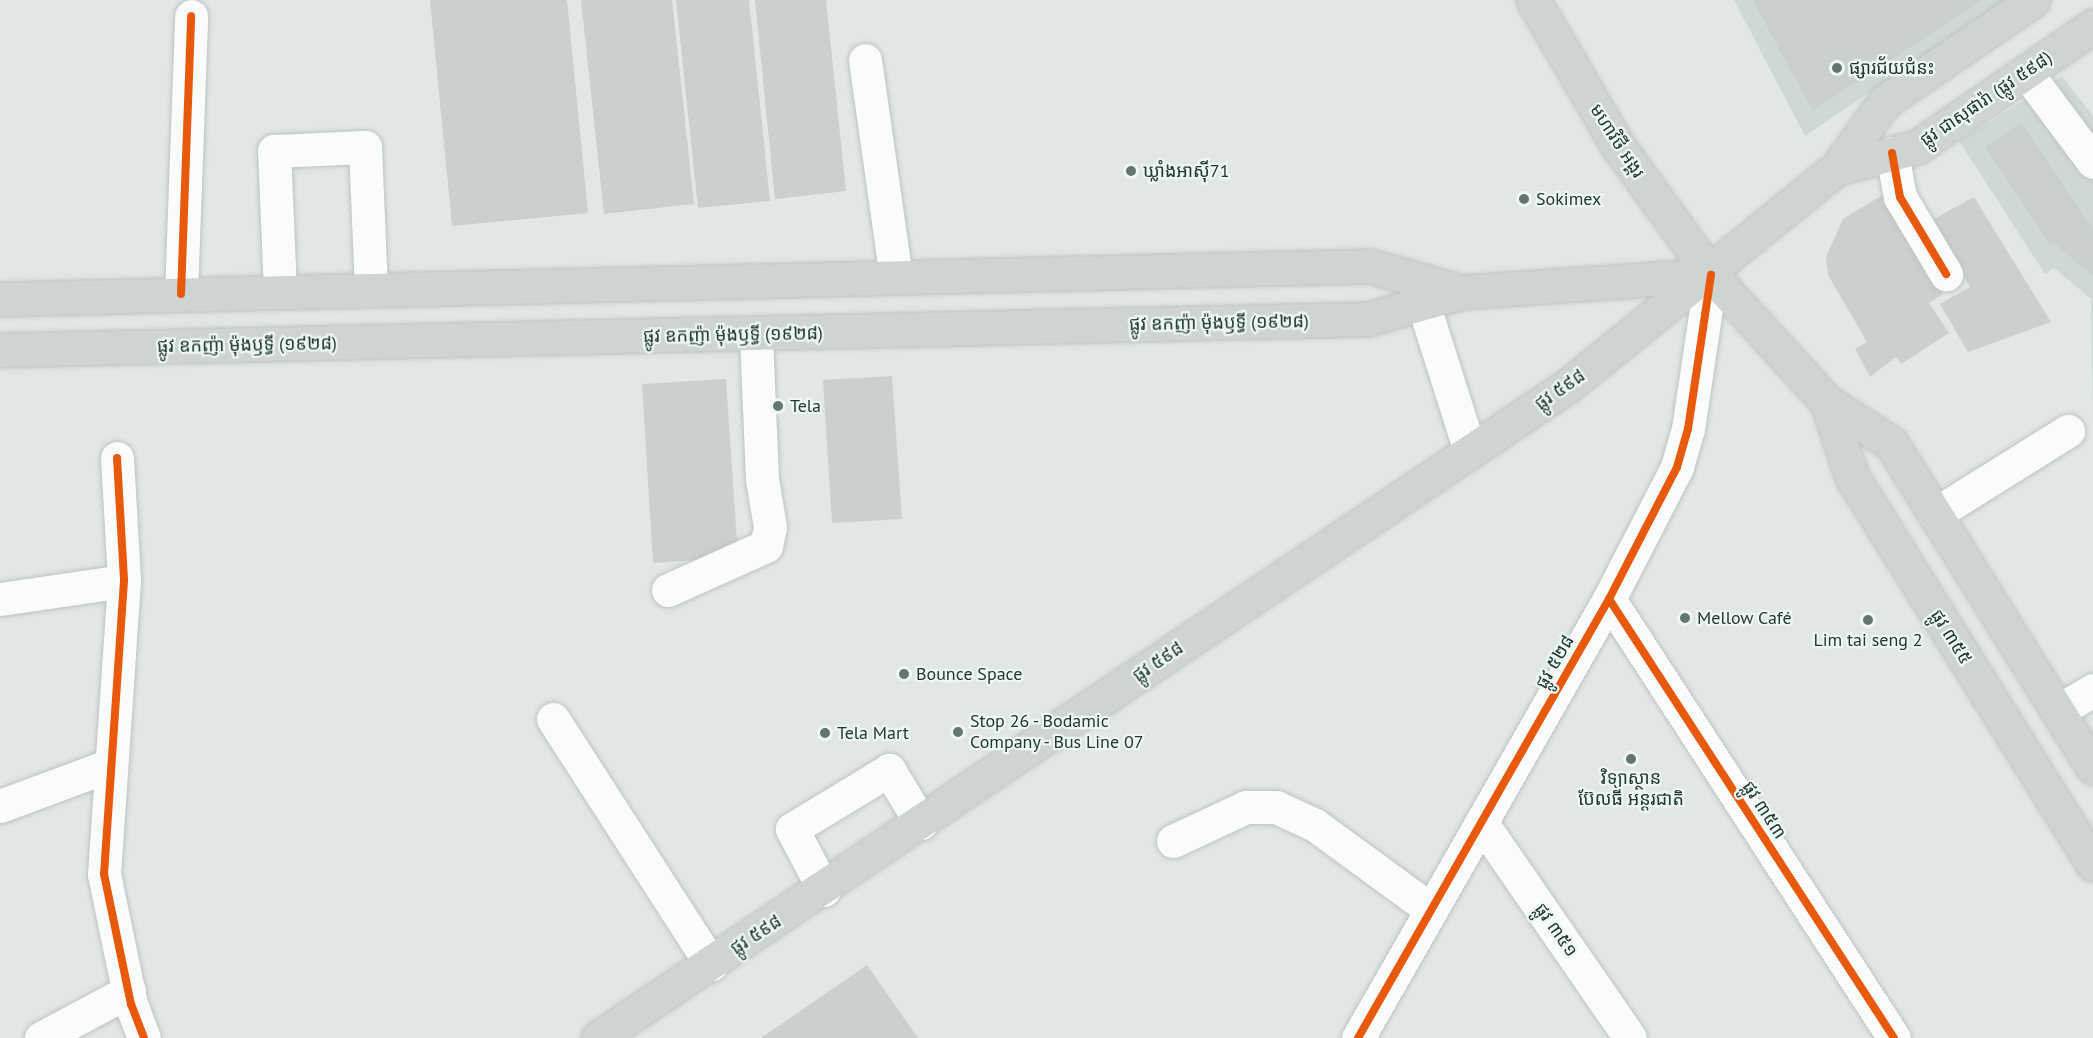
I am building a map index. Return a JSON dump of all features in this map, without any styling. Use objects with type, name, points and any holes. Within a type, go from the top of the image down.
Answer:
[{"type":"main road","name":"មហាវិថី អង្គរ","points":[[1533,0],[1618,146],[1711,275]]},
{"type":"main road","name":"ផ្លូវ ជាសុផារ៉ា (ផ្លូវ ៥៩៨)","points":[[1711,275],[1837,168],[1885,101],[2033,0]]},
{"type":"main road","name":"ផ្លូវ ជាសុផារ៉ា (ផ្លូវ ៥៩៨)","points":[[1837,168],[1917,147],[2093,26]]},
{"type":"main road","name":"ផ្លូវ ឧកញ៉ា ម៉ុងឫទ្ធី (១៩២៨)","points":[[0,299],[1370,266],[1462,292]]},
{"type":"main road","name":"ផ្លូវ ឧកញ៉ា ម៉ុងឫទ្ធី (១៩២៨)","points":[[0,350],[756,335],[1368,319],[1462,292],[1711,275]]},
{"type":"main road","name":"ផ្លូវ ៣៥៥","points":[[1711,275],[1827,402],[1891,443],[2093,767]]},
{"type":"main road","name":"ផ្លូវ ៥៩៨","points":[[598,1038],[824,890],[1570,384],[1711,275]]},
{"type":"main road","points":[[50,297],[52,349]]},
{"type":"main road","name":"ផ្លូវ ៣៥៥","points":[[1827,402],[1852,477],[2093,864]]},
{"type":"street","points":[[181,294],[191,16]]},
{"type":"street","points":[[865,60],[896,277]]},
{"type":"street","points":[[2026,72],[2093,162]]},
{"type":"street","points":[[280,292],[274,151],[365,147],[371,290]]},
{"type":"street","points":[[1892,153],[1900,197],[1946,274]]},
{"type":"street","name":"ផ្លូវ ៥២៨","points":[[1358,1038],[1609,599],[1677,467],[1688,429],[1711,275]]},
{"type":"street","points":[[1423,303],[1470,452]]},
{"type":"street","points":[[668,590],[766,546],[771,527],[762,479],[756,335]]},
{"type":"street","points":[[1935,514],[2068,431]]},
{"type":"street","points":[[117,458],[124,581],[104,874],[129,991],[144,1038]]},
{"type":"street","points":[[0,599],[124,581]]},
{"type":"street","name":"ផ្លូវ ៣៥៣","points":[[1609,599],[1894,1038]]},
{"type":"street","points":[[2058,711],[2093,690]]},
{"type":"street","points":[[553,719],[711,964]]},
{"type":"street","points":[[0,806],[110,765]]},
{"type":"street","points":[[824,890],[792,829],[889,770],[921,823]]},
{"type":"street","points":[[1173,841],[1246,807],[1276,807],[1315,825],[1431,910]]},
{"type":"street","name":"ផ្លូវ ៣៥១","points":[[1481,822],[1630,1038]]},
{"type":"street","points":[[41,1038],[129,991]]},
{"type":"shaded area","name":"ផ្សារជ័យជំនះ","points":[[1734,0],[2006,0],[1805,136]]},
{"type":"shaded area","points":[[2062,76],[2093,116],[2093,423],[2091,299],[2054,268],[2045,274],[1959,141]]},
{"type":"building","points":[[430,0],[567,0],[588,213],[452,226]]},
{"type":"building","points":[[581,0],[672,0],[694,204],[604,214]]},
{"type":"building","points":[[676,0],[749,0],[770,201],[698,208]]},
{"type":"building","points":[[755,0],[826,0],[846,191],[775,199]]},
{"type":"building","name":"ផ្សារជ័យជំនះ","points":[[1753,0],[1982,0],[1812,111]]},
{"type":"building","points":[[2022,122],[2093,228],[2093,276],[2054,243],[2050,246],[1985,147]]},
{"type":"building","points":[[1884,194],[1943,294],[1929,303],[1949,333],[1901,364],[1896,357],[1870,377],[1855,349],[1867,342],[1828,275],[1826,257],[1843,219]]},
{"type":"building","points":[[1974,197],[2051,322],[1968,352],[1940,304],[1970,287],[1932,220]]},
{"type":"building","points":[[892,376],[902,519],[832,523],[823,380]]},
{"type":"building","points":[[726,379],[738,557],[653,563],[642,384]]},
{"type":"building","points":[[867,965],[918,1038],[761,1038]]},
{"type":"cycle path","points":[[181,294],[191,16]]},
{"type":"cycle path","points":[[1892,153],[1900,197],[1946,274]]},
{"type":"cycle path","points":[[1358,1038],[1609,599],[1677,467],[1688,429],[1711,275]]},
{"type":"cycle path","points":[[117,458],[124,581],[104,874],[131,1004],[144,1038]]},
{"type":"cycle path","points":[[1609,599],[1894,1038]]},
{"type":"place","name":"ផ្សារជ័យជំនះ","points":[[1837,68]]},
{"type":"place","name":"ឃ្លាំងអាសុី71","points":[[1131,171]]},
{"type":"place","name":"Sokimex","points":[[1524,199]]},
{"type":"place","name":"Tela","points":[[778,406]]},
{"type":"place","name":"Mellow Café","points":[[1685,618]]},
{"type":"place","name":"Lim tai seng 2","points":[[1868,620]]},
{"type":"place","name":"Bounce Space","points":[[904,674]]},
{"type":"place","name":"Stop 26 - Bodamic Company - Bus Line 07","points":[[958,732]]},
{"type":"place","name":"Tela Mart","points":[[825,733]]},
{"type":"place","name":"វិទ្យាស្ថាន ប៊ែលធី អន្ដរជាតិ","points":[[1631,759]]}]
